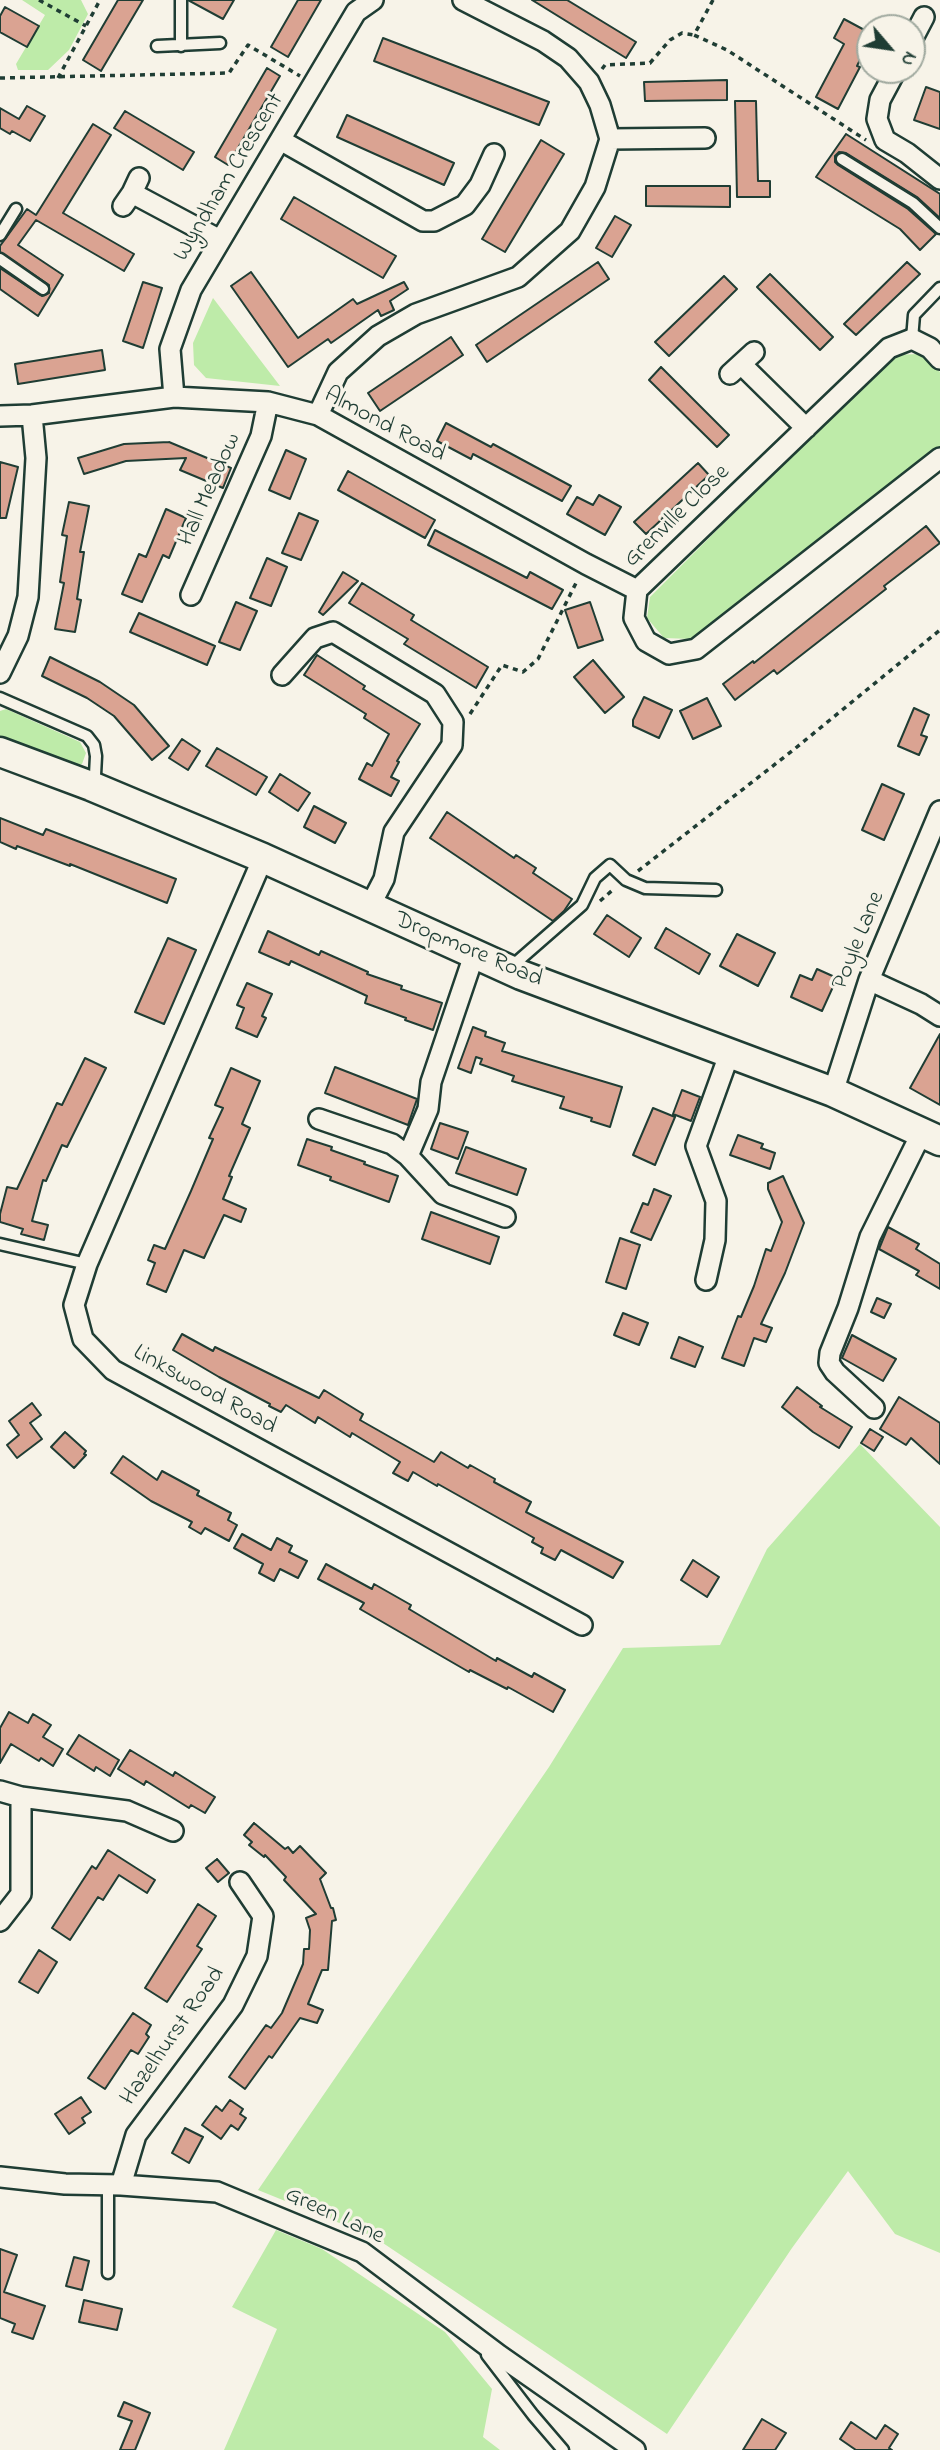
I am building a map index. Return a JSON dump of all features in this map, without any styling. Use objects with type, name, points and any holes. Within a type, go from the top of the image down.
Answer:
[{"type":"street","name":"Wyndham Crescent","points":[[174,397],[170,349],[191,290],[282,141],[356,12],[373,0]]},
{"type":"street","points":[[318,415],[338,372],[378,337],[416,313],[518,277],[570,231],[595,187],[610,139],[589,82],[568,58],[543,41],[463,0]]},
{"type":"street","points":[[889,84],[880,100],[877,119],[885,140],[907,153],[940,179]]},
{"type":"street","points":[[610,139],[705,138]]},
{"type":"street","points":[[282,141],[423,221],[434,221],[465,205],[480,185],[494,154]]},
{"type":"street","points":[[131,192],[220,240]]},
{"type":"street","points":[[912,340],[930,348],[940,359]]},
{"type":"street","name":"Grenville Close","points":[[912,340],[889,348],[638,590],[635,618],[646,641],[669,654],[696,649],[940,458]]},
{"type":"street","points":[[742,364],[806,428]]},
{"type":"street","name":"Almond Road","points":[[0,416],[32,415],[174,397],[268,401],[318,415],[586,564],[638,590]]},
{"type":"street","name":"Hall Meadow","points":[[191,596],[261,436],[268,401]]},
{"type":"street","points":[[0,673],[18,636],[28,597],[36,458],[32,415]]},
{"type":"street","points":[[282,675],[315,638],[333,632],[435,694],[453,722],[452,745],[394,832],[384,879],[369,908]]},
{"type":"street","name":"Dropmore Road","points":[[0,752],[91,786],[262,858],[508,970],[833,1092],[931,1137]]},
{"type":"street","name":"Poyle Lane","points":[[833,1092],[869,980],[940,811]]},
{"type":"street","name":"Linkswood Road","points":[[262,858],[87,1264],[74,1305],[83,1339],[113,1370],[583,1625]]},
{"type":"street","points":[[408,1156],[428,1109],[431,1082],[474,955]]},
{"type":"street","points":[[869,980],[921,1004],[940,1016]]},
{"type":"street","points":[[706,1280],[715,1240],[716,1201],[696,1146],[730,1052]]},
{"type":"street","points":[[318,1119],[392,1144],[408,1156],[443,1194],[505,1217]]},
{"type":"street","points":[[874,1408],[835,1371],[830,1363],[830,1353],[848,1308],[870,1237],[931,1137]]},
{"type":"street","points":[[0,1791],[21,1797],[127,1811],[173,1830]]},
{"type":"street","points":[[0,1921],[20,1894],[21,1797]]},
{"type":"street","name":"Hazelhurst Road","points":[[115,2185],[136,2135],[233,2005],[257,1956],[263,1916],[240,1882]]},
{"type":"street","name":"Green Lane","points":[[0,2177],[65,2184],[217,2192],[362,2252],[635,2450]]},
{"type":"lane","points":[[181,0],[181,46]]},
{"type":"lane","points":[[157,46],[220,43]]},
{"type":"lane","points":[[842,159],[914,203],[940,228]]},
{"type":"lane","points":[[0,235],[16,209]]},
{"type":"lane","points":[[0,259],[43,289]]},
{"type":"lane","points":[[912,340],[914,315],[940,288]]},
{"type":"lane","points":[[0,698],[87,736],[94,745],[96,756],[95,775],[91,786]]},
{"type":"lane","points":[[508,970],[582,905],[595,878],[610,865],[626,880],[645,888],[716,890]]},
{"type":"lane","points":[[0,1244],[87,1264]]},
{"type":"lane","points":[[108,2273],[115,2185]]},
{"type":"lane","points":[[472,2334],[563,2450]]},
{"type":"path","points":[[39,0],[86,26]]},
{"type":"path","points":[[58,78],[100,0]]},
{"type":"path","points":[[694,35],[713,0]]},
{"type":"path","points":[[589,82],[605,65],[650,63],[670,40],[681,33],[694,35],[727,50],[877,147]]},
{"type":"path","points":[[0,78],[229,73],[248,45],[314,85]]},
{"type":"path","points":[[453,722],[465,721],[502,665],[523,672],[538,659],[586,564]]},
{"type":"path","points":[[599,902],[792,751],[940,630]]},
{"type":"green space","points":[[22,0],[81,0],[88,14],[69,50],[48,70],[18,70],[16,64],[45,15]]},
{"type":"green space","points":[[213,298],[280,386],[206,378],[194,365],[193,343]]},
{"type":"green space","points":[[920,354],[940,372],[940,449],[691,639],[664,638],[647,618],[650,597],[892,355]]},
{"type":"green space","points":[[6,709],[80,742],[86,753],[82,764],[71,767],[0,737],[0,711]]},
{"type":"green space","points":[[860,1444],[940,1527],[940,2253],[895,2234],[848,2171],[792,2248],[667,2434],[374,2237],[258,2190],[549,1767],[623,1648],[720,1645],[767,1549]]},
{"type":"green space","points":[[276,2230],[322,2249],[445,2332],[492,2389],[483,2437],[500,2450],[224,2450],[277,2329],[232,2307]]},
{"type":"building","points":[[118,0],[143,0],[101,71],[83,60]]},
{"type":"building","points":[[188,0],[234,0],[223,19]]},
{"type":"building","points":[[298,0],[321,0],[288,57],[271,47]]},
{"type":"building","points":[[532,0],[567,0],[636,42],[626,58]]},
{"type":"building","points":[[5,7],[39,26],[27,47],[0,32],[0,16]]},
{"type":"building","points":[[844,19],[856,25],[856,75],[838,109],[816,97],[844,44],[834,38]]},
{"type":"building","points":[[383,38],[549,102],[539,125],[374,61]]},
{"type":"building","points":[[267,68],[280,76],[228,165],[215,157]]},
{"type":"building","points":[[727,80],[727,100],[645,101],[644,82]]},
{"type":"building","points":[[926,87],[940,92],[940,129],[914,120]]},
{"type":"building","points":[[735,101],[756,101],[758,181],[770,181],[770,197],[737,197]]},
{"type":"building","points":[[27,106],[45,116],[30,141],[0,128],[0,108],[19,119]]},
{"type":"building","points":[[125,111],[194,152],[183,170],[114,128]]},
{"type":"building","points":[[347,115],[454,163],[444,185],[337,137]]},
{"type":"building","points":[[93,124],[111,135],[63,213],[134,254],[124,271],[36,220],[18,245],[63,275],[38,316],[0,289],[0,268],[42,296],[49,293],[49,285],[0,252],[0,246],[27,209],[36,215]]},
{"type":"building","points":[[846,134],[940,194],[940,218],[917,197],[846,153],[839,152],[835,156],[838,165],[908,209],[936,234],[920,250],[900,229],[816,177]]},
{"type":"building","points":[[541,140],[564,154],[505,252],[482,239]]},
{"type":"building","points":[[646,186],[730,186],[730,207],[646,206]]},
{"type":"building","points":[[294,197],[396,256],[383,278],[281,219]]},
{"type":"building","points":[[615,216],[631,225],[612,257],[596,248]]},
{"type":"building","points":[[598,262],[609,279],[487,362],[476,345]]},
{"type":"building","points":[[907,262],[920,274],[856,335],[844,324]]},
{"type":"building","points":[[251,272],[298,338],[353,299],[357,304],[404,282],[408,289],[390,301],[394,310],[381,316],[378,310],[331,343],[328,339],[288,367],[231,286]]},
{"type":"building","points":[[770,274],[833,337],[820,350],[757,287]]},
{"type":"building","points":[[724,276],[737,289],[669,356],[655,342]]},
{"type":"building","points":[[143,282],[162,288],[143,348],[123,341]]},
{"type":"building","points":[[451,337],[463,355],[380,411],[368,393]]},
{"type":"building","points":[[102,350],[105,370],[18,384],[15,364]]},
{"type":"building","points":[[661,367],[729,435],[717,447],[649,380]]},
{"type":"building","points":[[446,423],[491,447],[493,444],[571,486],[562,501],[473,454],[471,459],[437,441]]},
{"type":"building","points":[[169,442],[231,468],[223,488],[180,470],[186,458],[126,461],[84,474],[78,458],[124,444]]},
{"type":"building","points":[[286,450],[306,459],[290,499],[269,490]]},
{"type":"building","points":[[0,462],[18,467],[6,518],[0,518]]},
{"type":"building","points":[[698,463],[709,475],[646,534],[634,522]]},
{"type":"building","points":[[348,471],[435,520],[425,538],[338,490]]},
{"type":"building","points":[[599,495],[621,507],[605,535],[567,514],[577,497],[593,505]]},
{"type":"building","points":[[69,502],[89,506],[80,552],[84,552],[77,599],[81,600],[75,632],[55,629],[64,583],[60,582],[67,536],[62,535]]},
{"type":"building","points":[[166,509],[186,518],[169,558],[163,555],[142,602],[122,594],[139,554],[146,557]]},
{"type":"building","points":[[299,513],[318,521],[301,560],[282,553]]},
{"type":"building","points":[[926,526],[940,543],[777,674],[774,670],[735,700],[723,684],[753,661],[754,663]]},
{"type":"building","points":[[435,530],[527,578],[530,572],[563,590],[552,609],[428,545]]},
{"type":"building","points":[[267,558],[287,567],[271,606],[250,598]]},
{"type":"building","points":[[343,572],[358,581],[323,615],[319,612]]},
{"type":"building","points":[[362,583],[414,615],[411,620],[488,667],[476,688],[404,644],[408,639],[349,603]]},
{"type":"building","points":[[236,602],[257,611],[240,650],[219,642]]},
{"type":"building","points":[[590,602],[603,640],[578,648],[565,610]]},
{"type":"building","points":[[139,613],[215,646],[207,665],[130,632]]},
{"type":"building","points":[[317,655],[365,686],[363,689],[420,724],[397,761],[399,762],[391,777],[399,781],[391,796],[359,779],[367,763],[372,766],[389,734],[364,718],[366,714],[304,675]]},
{"type":"building","points":[[50,657],[100,682],[134,705],[169,746],[152,760],[114,716],[87,698],[42,676]]},
{"type":"building","points":[[593,660],[624,697],[605,713],[574,677]]},
{"type":"building","points":[[644,697],[672,710],[659,738],[633,726],[633,720]]},
{"type":"building","points":[[707,698],[721,726],[693,739],[680,711]]},
{"type":"building","points":[[914,708],[929,715],[921,735],[927,737],[919,755],[898,746]]},
{"type":"building","points":[[182,739],[200,751],[188,770],[169,758]]},
{"type":"building","points":[[217,748],[267,777],[256,795],[206,766]]},
{"type":"building","points":[[280,774],[310,793],[298,811],[269,792]]},
{"type":"building","points":[[882,784],[904,794],[884,840],[862,830]]},
{"type":"building","points":[[314,806],[346,823],[335,843],[304,827]]},
{"type":"building","points":[[447,812],[514,858],[516,855],[536,868],[533,873],[572,899],[564,911],[553,921],[430,838]]},
{"type":"building","points":[[0,818],[43,835],[46,829],[176,879],[167,903],[70,864],[0,842]]},
{"type":"building","points":[[607,915],[641,938],[629,957],[594,934]]},
{"type":"building","points":[[666,928],[710,954],[699,974],[655,948]]},
{"type":"building","points":[[268,931],[319,955],[321,951],[368,972],[367,974],[402,986],[401,989],[442,1003],[433,1030],[365,1003],[367,996],[291,961],[289,965],[259,952]]},
{"type":"building","points":[[737,934],[775,953],[758,986],[720,966]]},
{"type":"building","points":[[168,938],[196,950],[164,1024],[135,1012]]},
{"type":"building","points":[[817,969],[837,978],[822,1011],[791,997],[800,975],[812,980]]},
{"type":"building","points":[[247,983],[272,994],[262,1016],[266,1018],[257,1037],[236,1028],[244,1008],[237,1005]]},
{"type":"building","points":[[473,1027],[486,1032],[485,1036],[505,1043],[502,1051],[622,1087],[610,1127],[560,1108],[564,1097],[512,1081],[514,1076],[480,1064],[482,1059],[476,1057],[471,1073],[458,1068]]},
{"type":"building","points":[[940,1034],[940,1105],[910,1088]]},
{"type":"building","points":[[85,1058],[106,1068],[67,1147],[62,1145],[46,1181],[43,1180],[32,1221],[48,1225],[44,1240],[21,1234],[23,1229],[0,1222],[7,1187],[17,1189],[57,1103],[62,1105]]},
{"type":"building","points":[[335,1067],[417,1099],[408,1125],[325,1093]]},
{"type":"building","points":[[231,1068],[260,1081],[242,1124],[250,1128],[229,1176],[232,1177],[223,1199],[246,1209],[241,1222],[224,1215],[204,1258],[184,1250],[166,1292],[147,1284],[155,1263],[148,1260],[154,1245],[165,1249],[191,1191],[213,1139],[209,1138],[223,1108],[215,1105]]},
{"type":"building","points":[[682,1090],[700,1097],[691,1121],[673,1114]]},
{"type":"building","points":[[653,1108],[675,1117],[655,1165],[633,1155]]},
{"type":"building","points":[[440,1123],[468,1132],[458,1159],[431,1149]]},
{"type":"building","points":[[738,1135],[763,1144],[761,1148],[775,1153],[770,1169],[730,1155]]},
{"type":"building","points":[[307,1139],[398,1176],[389,1202],[298,1165]]},
{"type":"building","points":[[466,1147],[526,1169],[517,1195],[456,1173]]},
{"type":"building","points":[[783,1176],[804,1223],[785,1273],[761,1324],[772,1328],[766,1342],[754,1338],[744,1366],[722,1358],[738,1316],[741,1317],[754,1286],[766,1249],[771,1251],[782,1222],[768,1183]]},
{"type":"building","points":[[654,1189],[671,1196],[651,1240],[631,1232],[643,1203],[648,1205]]},
{"type":"building","points":[[431,1212],[499,1237],[490,1264],[422,1239]]},
{"type":"building","points":[[888,1227],[919,1244],[916,1249],[940,1264],[940,1289],[916,1275],[919,1271],[879,1249]]},
{"type":"building","points":[[620,1238],[640,1245],[626,1289],[606,1282]]},
{"type":"building","points":[[877,1298],[891,1304],[884,1318],[871,1312]]},
{"type":"building","points":[[623,1313],[648,1323],[639,1345],[614,1335]]},
{"type":"building","points":[[182,1334],[213,1351],[215,1347],[319,1398],[324,1390],[363,1414],[360,1420],[434,1462],[441,1452],[468,1468],[470,1465],[531,1502],[526,1512],[623,1562],[613,1578],[561,1550],[555,1560],[541,1553],[543,1548],[532,1542],[534,1538],[438,1484],[437,1486],[413,1472],[408,1481],[393,1473],[400,1462],[352,1433],[350,1437],[318,1417],[315,1423],[286,1405],[281,1412],[173,1350]]},
{"type":"building","points":[[852,1335],[896,1359],[883,1381],[842,1358]]},
{"type":"building","points":[[679,1337],[703,1347],[695,1367],[671,1358]]},
{"type":"building","points":[[797,1387],[822,1406],[820,1407],[852,1427],[839,1448],[813,1432],[782,1407]]},
{"type":"building","points":[[899,1397],[940,1423],[940,1464],[911,1438],[906,1445],[880,1429]]},
{"type":"building","points":[[32,1403],[41,1415],[30,1423],[42,1439],[17,1458],[7,1445],[19,1435],[9,1421]]},
{"type":"building","points":[[870,1429],[883,1437],[874,1451],[861,1443]]},
{"type":"building","points":[[65,1432],[86,1451],[86,1455],[74,1468],[51,1447]]},
{"type":"building","points":[[123,1456],[157,1480],[162,1471],[199,1491],[197,1495],[231,1513],[228,1520],[237,1525],[229,1541],[205,1528],[201,1534],[189,1527],[192,1522],[151,1501],[111,1473]]},
{"type":"building","points":[[242,1534],[271,1550],[277,1538],[292,1546],[289,1552],[307,1561],[298,1578],[280,1569],[274,1581],[259,1573],[263,1564],[234,1548]]},
{"type":"building","points":[[693,1560],[719,1577],[707,1597],[681,1580]]},
{"type":"building","points":[[326,1564],[372,1589],[374,1584],[411,1605],[409,1609],[496,1661],[497,1658],[532,1677],[534,1673],[565,1690],[553,1712],[508,1687],[507,1689],[470,1670],[469,1672],[360,1609],[364,1603],[318,1579]]},
{"type":"building","points":[[9,1712],[28,1723],[33,1714],[51,1725],[43,1737],[63,1749],[53,1766],[11,1744],[0,1763],[0,1728]]},
{"type":"building","points":[[79,1735],[119,1760],[110,1776],[96,1767],[94,1771],[67,1754]]},
{"type":"building","points":[[130,1750],[173,1776],[175,1772],[215,1797],[205,1813],[191,1805],[189,1808],[146,1781],[144,1785],[118,1769]]},
{"type":"building","points":[[254,1823],[293,1853],[300,1846],[326,1873],[320,1879],[336,1920],[332,1921],[328,1970],[322,1970],[308,2004],[323,2010],[317,2023],[300,2018],[272,2058],[269,2056],[245,2089],[229,2077],[266,2025],[271,2028],[282,2013],[303,1964],[304,1949],[309,1949],[310,1930],[306,1918],[316,1914],[265,1855],[264,1857],[249,1845],[252,1842],[244,1835]]},
{"type":"building","points":[[108,1850],[155,1880],[147,1893],[119,1875],[103,1900],[98,1897],[70,1940],[52,1928],[92,1866],[96,1869]]},
{"type":"building","points":[[217,1859],[229,1873],[218,1882],[206,1868]]},
{"type":"building","points":[[198,1904],[216,1916],[197,1946],[202,1949],[167,2002],[145,1988]]},
{"type":"building","points":[[39,1950],[57,1962],[38,1993],[19,1982]]},
{"type":"building","points":[[133,2013],[151,2025],[146,2034],[149,2037],[138,2054],[131,2050],[105,2089],[88,2078]]},
{"type":"building","points":[[81,2097],[91,2112],[82,2118],[85,2123],[69,2134],[55,2114]]},
{"type":"building","points":[[230,2100],[243,2109],[240,2114],[246,2118],[238,2130],[231,2125],[221,2139],[202,2125],[216,2106],[222,2111]]},
{"type":"building","points":[[185,2128],[203,2137],[189,2163],[172,2153]]},
{"type":"building","points":[[0,2249],[17,2255],[4,2292],[45,2306],[33,2339],[12,2332],[15,2324],[0,2318]]},
{"type":"building","points":[[74,2257],[89,2261],[82,2290],[66,2286]]},
{"type":"building","points":[[84,2300],[122,2309],[117,2330],[79,2322]]},
{"type":"building","points":[[124,2402],[150,2413],[135,2450],[120,2450],[132,2421],[118,2416]]},
{"type":"building","points":[[762,2419],[786,2433],[775,2450],[743,2450]]},
{"type":"building","points":[[851,2422],[876,2439],[885,2425],[898,2434],[889,2448],[892,2450],[856,2450],[840,2439]]}]
